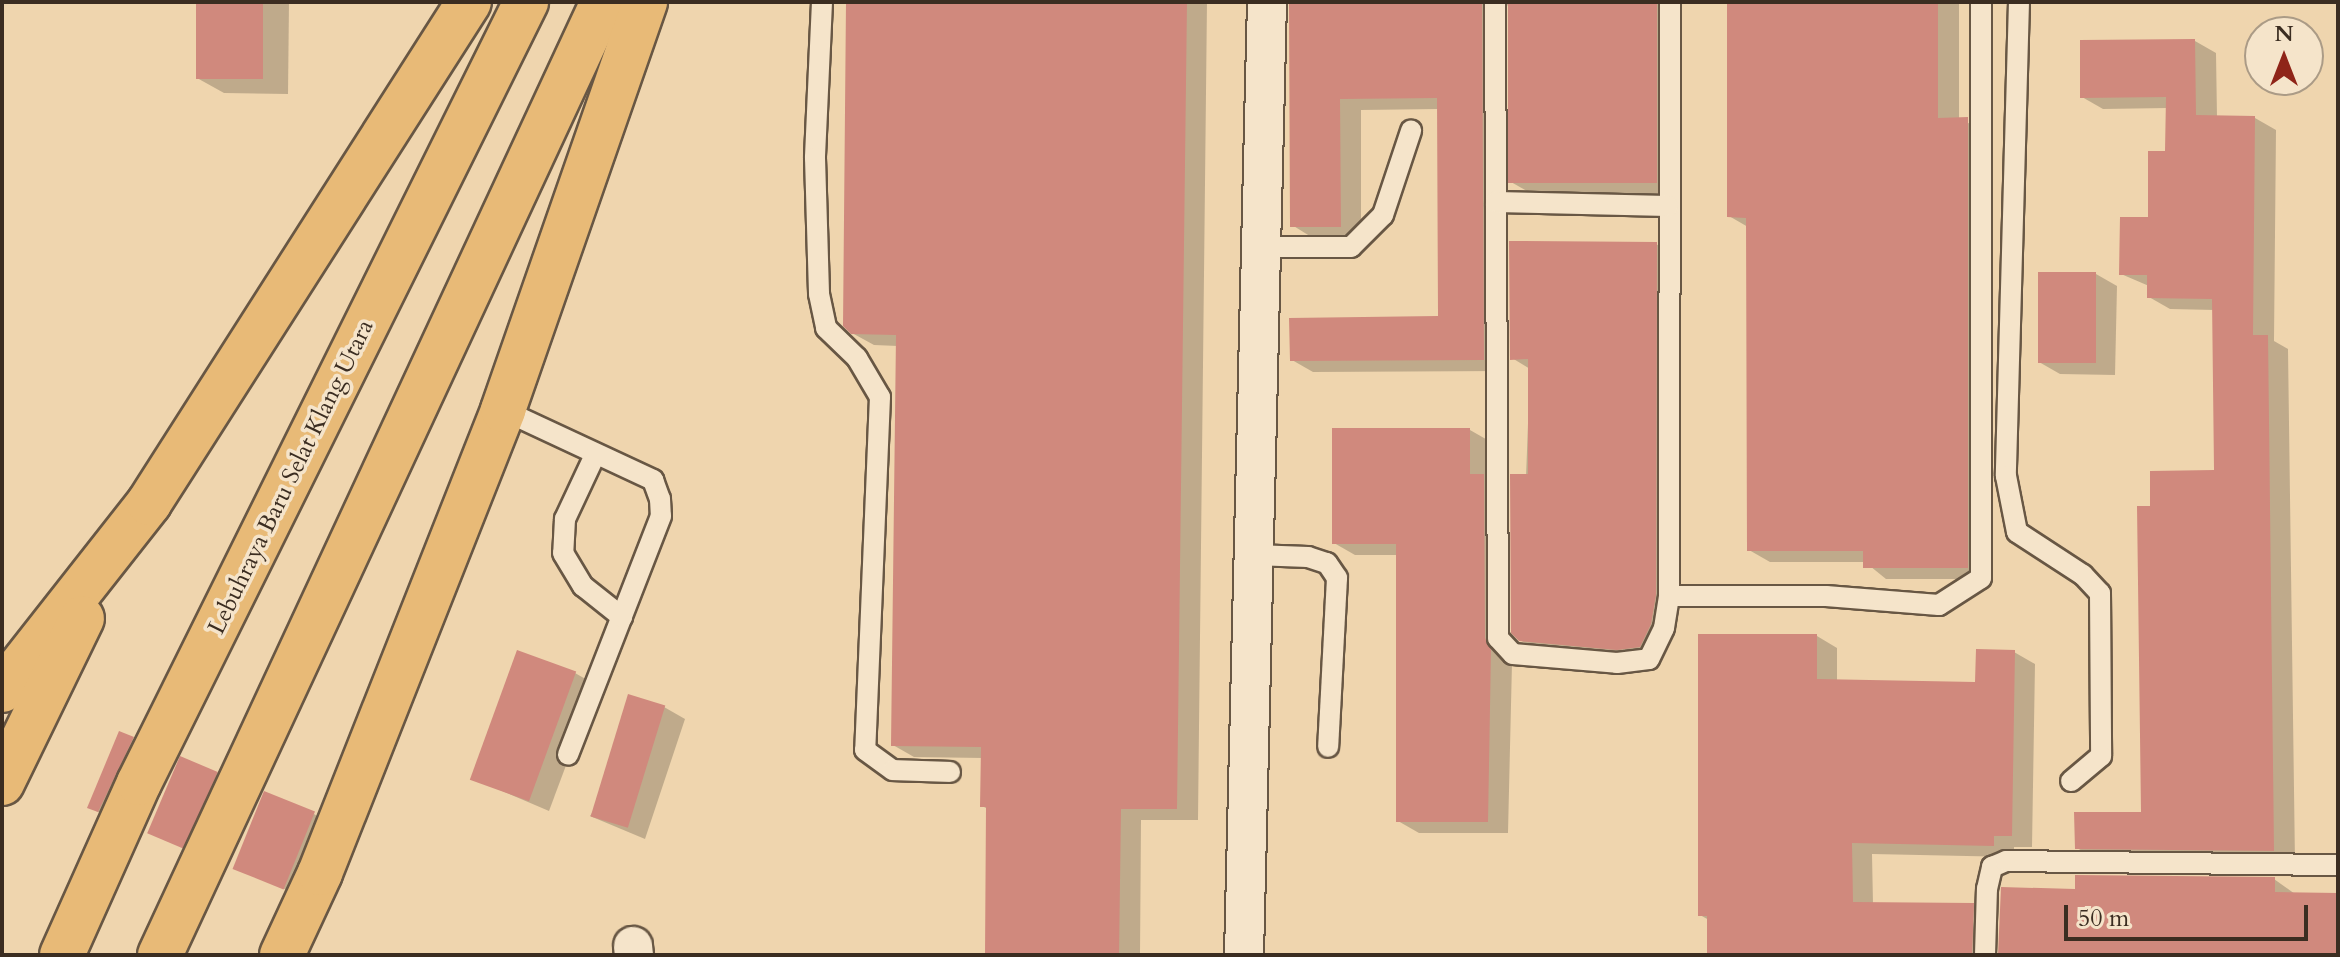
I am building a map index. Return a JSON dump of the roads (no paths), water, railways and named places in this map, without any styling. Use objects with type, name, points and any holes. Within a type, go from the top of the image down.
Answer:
[{"type":"highway","name":"Lebuhraya Baru Selat Klang Utara","points":[[62,955],[139,783],[526,2]]},
{"type":"highway","points":[[160,955],[603,2]]},
{"type":"highway","points":[[282,955],[320,873],[503,410],[645,2]]},
{"type":"highway","points":[[2,690],[112,555],[460,13]]},
{"type":"highway","points":[[2,783],[112,555]]},
{"type":"street","points":[[1244,955],[1267,2]]},
{"type":"lane","points":[[822,2],[815,158],[819,294],[826,328],[857,358],[880,397],[865,750],[893,770],[950,772]]},
{"type":"lane","points":[[1495,2],[1498,638],[1513,654],[1573,661],[1649,659],[1664,628],[1669,596],[1670,2]]},
{"type":"lane","points":[[1669,596],[1826,596],[1939,605],[1981,578],[1981,2]]},
{"type":"lane","points":[[2019,2],[2006,476],[2017,532],[2083,575],[2100,593],[2101,756],[2071,781]]},
{"type":"lane","points":[[1263,247],[1351,247],[1383,215],[1411,131]]},
{"type":"lane","points":[[1496,202],[1668,206]]},
{"type":"lane","points":[[503,410],[653,480],[660,499],[661,516],[568,755]]},
{"type":"lane","points":[[595,455],[565,519],[563,553],[583,586],[622,617]]},
{"type":"lane","points":[[1254,555],[1308,557],[1327,563],[1337,578],[1328,747]]},
{"type":"lane","points":[[1985,955],[1987,889],[1992,867],[2006,861],[2338,865]]}]
